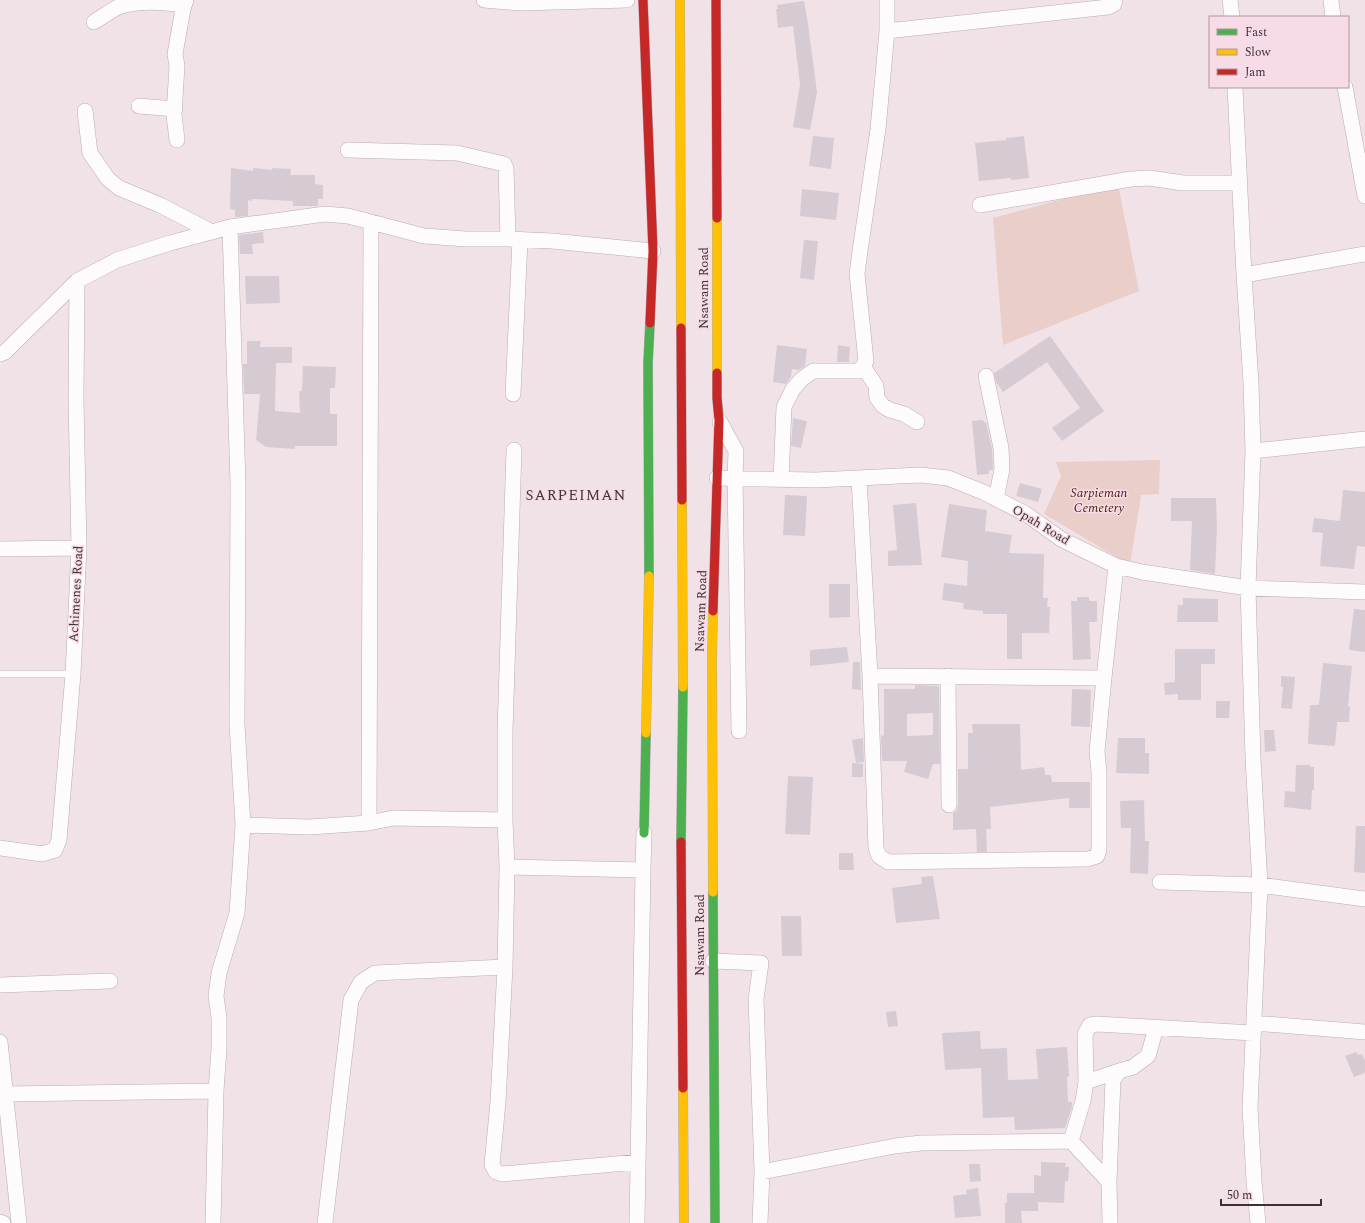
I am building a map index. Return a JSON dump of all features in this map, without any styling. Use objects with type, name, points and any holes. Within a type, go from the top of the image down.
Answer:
[{"type":"main road","points":[[643,0],[652,251],[648,363],[649,577],[644,833]]},
{"type":"main road","name":"Nsawam Road","points":[[680,0],[683,670],[680,830],[683,942],[684,1223]]},
{"type":"main road","name":"Nsawam Road","points":[[715,1223],[712,658],[719,420],[717,390],[716,0]]},
{"type":"street","points":[[94,22],[118,8],[139,2],[153,0],[185,3],[175,54],[177,66],[175,109],[177,140]]},
{"type":"street","points":[[484,0],[521,2],[627,0]]},
{"type":"street","points":[[781,479],[784,407],[793,389],[812,371],[860,371],[866,361],[858,274],[878,129],[887,31],[887,0]]},
{"type":"street","points":[[887,31],[1108,7],[1114,4],[1115,0]]},
{"type":"street","points":[[1230,0],[1232,16]]},
{"type":"street","points":[[1331,0],[1333,16]]},
{"type":"street","points":[[1235,88],[1251,383],[1253,451],[1248,588],[1253,758],[1260,885],[1250,1108],[1258,1223]]},
{"type":"street","points":[[1345,88],[1365,196]]},
{"type":"street","points":[[139,106],[175,109]]},
{"type":"street","points":[[85,111],[90,153],[108,179],[119,188],[160,205],[212,232]]},
{"type":"street","points":[[348,150],[457,153],[504,164],[506,168],[514,239],[513,394]]},
{"type":"street","points":[[980,205],[1131,178],[1149,178],[1183,183],[1240,183]]},
{"type":"street","points":[[0,354],[5,352],[78,281],[117,260],[170,243],[230,227],[325,214],[348,216],[424,236],[466,239],[552,241],[652,251]]},
{"type":"street","points":[[369,823],[371,222]]},
{"type":"street","points":[[213,1223],[216,1090],[220,1049],[217,988],[219,973],[237,913],[243,825],[237,724],[238,484],[230,227]]},
{"type":"street","points":[[1244,274],[1365,254]]},
{"type":"street","name":"Achimenes Road","points":[[0,848],[42,854],[55,850],[59,840],[73,674],[79,548],[76,399],[78,281]]},
{"type":"street","points":[[863,366],[876,386],[877,398],[883,406],[890,410],[904,414],[917,422]]},
{"type":"street","points":[[986,376],[1001,448],[1002,469],[996,499]]},
{"type":"street","points":[[719,420],[736,451],[735,478],[739,731]]},
{"type":"street","points":[[1253,451],[1365,439]]},
{"type":"street","points":[[514,450],[505,724],[504,820],[507,867],[505,968],[498,1102],[492,1165],[496,1172],[502,1174],[638,1162]]},
{"type":"street","name":"Opah Road","points":[[717,478],[816,480],[920,475],[948,478],[1026,514],[1062,539],[1116,566],[1142,572],[1248,588],[1365,592]]},
{"type":"street","points":[[859,479],[870,676],[876,848],[879,856],[888,862],[1088,859],[1097,856],[1099,850],[1099,773],[1097,751],[1116,566]]},
{"type":"street","points":[[0,549],[79,548]]},
{"type":"street","points":[[870,676],[1104,678]]},
{"type":"street","points":[[948,676],[949,805]]},
{"type":"street","points":[[243,825],[309,827],[369,823],[394,818],[504,820]]},
{"type":"street","points":[[637,1223],[644,833]]},
{"type":"street","points":[[507,867],[643,870]]},
{"type":"street","points":[[1160,882],[1260,885],[1365,899]]},
{"type":"street","points":[[713,961],[761,963],[756,999],[762,1172],[760,1223]]},
{"type":"street","points":[[325,1223],[351,1000],[361,982],[375,973],[505,968]]},
{"type":"street","points":[[0,985],[110,981]]},
{"type":"street","points":[[1071,1141],[1083,1101],[1086,1082],[1085,1034],[1090,1025],[1097,1024],[1156,1028],[1253,1028],[1365,1032]]},
{"type":"street","points":[[1086,1082],[1134,1067],[1148,1056],[1156,1028]]},
{"type":"street","points":[[0,1042],[19,1223]]},
{"type":"street","points":[[1110,1223],[1109,1182],[1114,1080],[1119,1071]]},
{"type":"street","points":[[5,1094],[216,1090]]},
{"type":"street","points":[[762,1172],[895,1146],[921,1143],[1071,1141],[1109,1182]]},
{"type":"lane","points":[[0,674],[73,674]]},
{"type":"green space","points":[[1118,184],[1139,291],[1003,345],[993,218]]},
{"type":"green space","name":"Sarpieman Cemetery","points":[[1160,460],[1159,494],[1141,495],[1130,565],[1044,514],[1061,476],[1056,462]]},
{"type":"building","points":[[804,1],[817,92],[810,130],[793,127],[800,84],[793,26],[778,28],[776,9],[778,9],[777,5]]},
{"type":"building","points":[[813,136],[834,138],[831,169],[809,166]]},
{"type":"building","points":[[1024,136],[1029,178],[979,181],[975,143],[1006,140],[1006,138]]},
{"type":"building","points":[[231,168],[253,171],[253,168],[272,170],[272,168],[291,169],[290,175],[315,175],[315,184],[323,185],[323,199],[318,199],[318,206],[293,206],[293,201],[252,199],[252,201],[248,200],[248,216],[235,217],[235,210],[230,209]]},
{"type":"building","points":[[802,189],[839,193],[836,220],[800,216]]},
{"type":"building","points":[[263,232],[264,243],[252,244],[253,254],[240,254],[239,235]]},
{"type":"building","points":[[804,240],[818,241],[814,280],[800,278]]},
{"type":"building","points":[[245,276],[279,276],[280,303],[246,304]]},
{"type":"building","points":[[1050,336],[1104,411],[1062,441],[1052,428],[1080,408],[1047,362],[1003,392],[996,382],[994,373]]},
{"type":"building","points":[[247,341],[261,341],[260,347],[292,347],[292,363],[276,363],[275,411],[300,413],[299,391],[302,391],[303,366],[336,367],[335,388],[330,388],[330,414],[337,414],[337,446],[295,446],[295,449],[266,447],[256,440],[260,394],[244,394],[243,364],[247,364]]},
{"type":"building","points":[[777,345],[807,349],[805,366],[799,370],[792,369],[791,377],[786,384],[773,382]]},
{"type":"building","points":[[838,345],[850,347],[849,362],[837,362]]},
{"type":"building","points":[[793,418],[807,421],[801,448],[791,446]]},
{"type":"building","points":[[983,420],[984,423],[986,422],[992,449],[993,470],[989,470],[989,474],[977,475],[972,421]]},
{"type":"building","points":[[1020,483],[1042,489],[1038,502],[1016,496]]},
{"type":"building","points":[[1343,490],[1365,492],[1365,547],[1357,546],[1354,569],[1320,566],[1323,533],[1312,532],[1314,518],[1340,521]]},
{"type":"building","points":[[785,495],[807,496],[805,536],[783,535]]},
{"type":"building","points":[[1171,498],[1216,498],[1217,528],[1215,574],[1190,570],[1192,521],[1171,521]]},
{"type":"building","points":[[916,503],[922,565],[888,566],[888,551],[897,550],[893,505]]},
{"type":"building","points":[[949,504],[987,510],[985,531],[1012,535],[1009,553],[1044,554],[1043,598],[1048,598],[1047,607],[1050,607],[1049,633],[1022,633],[1022,659],[1007,659],[1007,614],[983,614],[983,611],[963,609],[964,603],[942,600],[944,583],[967,586],[968,561],[941,557]]},
{"type":"building","points":[[829,584],[850,584],[850,617],[829,618]]},
{"type":"building","points":[[1077,597],[1089,597],[1089,601],[1097,601],[1097,622],[1089,622],[1091,659],[1073,660],[1071,601],[1077,601]]},
{"type":"building","points":[[1183,598],[1218,599],[1218,622],[1177,622],[1178,605],[1183,605]]},
{"type":"building","points":[[1354,609],[1365,610],[1365,652],[1349,650]]},
{"type":"building","points":[[847,647],[849,662],[810,666],[810,650]]},
{"type":"building","points":[[1175,649],[1215,649],[1215,664],[1201,664],[1201,700],[1178,700],[1178,694],[1165,695],[1164,683],[1175,682]]},
{"type":"building","points":[[853,662],[860,662],[861,690],[852,689]]},
{"type":"building","points":[[1323,663],[1352,666],[1348,706],[1350,707],[1349,722],[1337,722],[1335,746],[1308,744],[1310,705],[1319,705]]},
{"type":"building","points":[[1281,676],[1295,677],[1292,709],[1281,708],[1283,687],[1281,687]]},
{"type":"building","points":[[915,685],[939,686],[940,764],[933,764],[928,779],[904,772],[907,761],[882,761],[881,736],[884,735],[884,689],[915,689]],"holes":[[[933,713],[933,735],[907,736],[907,714]]]},
{"type":"building","points":[[1072,689],[1091,690],[1090,727],[1071,726]]},
{"type":"building","points":[[1216,701],[1230,701],[1229,718],[1216,718]]},
{"type":"building","points":[[972,724],[1020,724],[1021,770],[1044,767],[1045,775],[1051,775],[1052,782],[1090,782],[1090,808],[1069,808],[1069,798],[990,807],[991,829],[986,829],[987,852],[977,852],[976,829],[953,830],[953,813],[957,810],[958,805],[958,769],[968,769],[968,733],[973,733]]},
{"type":"building","points":[[1264,730],[1274,730],[1276,751],[1265,752]]},
{"type":"building","points":[[863,738],[864,762],[856,763],[852,740]]},
{"type":"building","points":[[1118,738],[1145,738],[1145,753],[1149,753],[1149,774],[1116,773]]},
{"type":"building","points":[[852,763],[863,764],[863,777],[852,777]]},
{"type":"building","points":[[1296,765],[1310,765],[1310,767],[1314,767],[1314,790],[1312,790],[1311,810],[1284,807],[1285,791],[1295,792]]},
{"type":"building","points":[[788,776],[813,777],[810,835],[785,834]]},
{"type":"building","points":[[1144,800],[1145,841],[1149,841],[1148,874],[1130,873],[1131,828],[1121,828],[1120,801]]},
{"type":"building","points":[[1356,826],[1365,826],[1365,873],[1354,872]]},
{"type":"building","points":[[839,853],[853,853],[854,870],[839,870]]},
{"type":"building","points":[[933,876],[940,919],[896,923],[892,888],[922,884],[921,877]]},
{"type":"building","points":[[781,916],[801,916],[802,956],[782,956]]},
{"type":"building","points":[[896,1011],[898,1026],[888,1027],[886,1012]]},
{"type":"building","points":[[980,1031],[981,1049],[1007,1048],[1008,1080],[1038,1079],[1036,1049],[1067,1047],[1069,1076],[1067,1077],[1068,1102],[1072,1102],[1072,1107],[1065,1128],[1015,1130],[1014,1117],[983,1118],[981,1068],[945,1070],[942,1033]]},
{"type":"building","points":[[1356,1052],[1358,1055],[1362,1054],[1365,1061],[1365,1073],[1354,1077],[1345,1056]]},
{"type":"building","points":[[1041,1162],[1066,1163],[1065,1167],[1069,1167],[1068,1181],[1065,1181],[1064,1203],[1038,1202],[1038,1211],[1021,1211],[1022,1223],[1005,1223],[1005,1203],[1007,1203],[1007,1193],[1034,1193],[1034,1175],[1041,1176]]},
{"type":"building","points":[[969,1164],[980,1164],[981,1181],[970,1182]]},
{"type":"building","points":[[978,1188],[981,1216],[955,1218],[953,1196],[967,1194],[966,1190]]},
{"type":"traffic: fast","points":[[649,576],[648,363],[650,323]]},
{"type":"traffic: fast","points":[[681,842],[683,687]]},
{"type":"traffic: fast","points":[[644,833],[646,733]]},
{"type":"traffic: fast","points":[[713,892],[715,1223]]},
{"type":"traffic: slow","points":[[680,0],[681,328]]},
{"type":"traffic: slow","points":[[717,218],[717,373]]},
{"type":"traffic: slow","points":[[682,500],[683,687]]},
{"type":"traffic: slow","points":[[646,733],[649,576]]},
{"type":"traffic: slow","points":[[713,611],[713,892]]},
{"type":"traffic: slow","points":[[683,1088],[684,1223]]},
{"type":"traffic: jam","points":[[643,0],[653,251],[650,323]]},
{"type":"traffic: jam","points":[[716,0],[717,218]]},
{"type":"traffic: jam","points":[[681,328],[682,500]]},
{"type":"traffic: jam","points":[[713,611],[719,420],[717,373]]},
{"type":"traffic: jam","points":[[681,842],[683,1088]]},
{"type":"district","name":"SARPEIMAN","points":[[576,495]]}]
